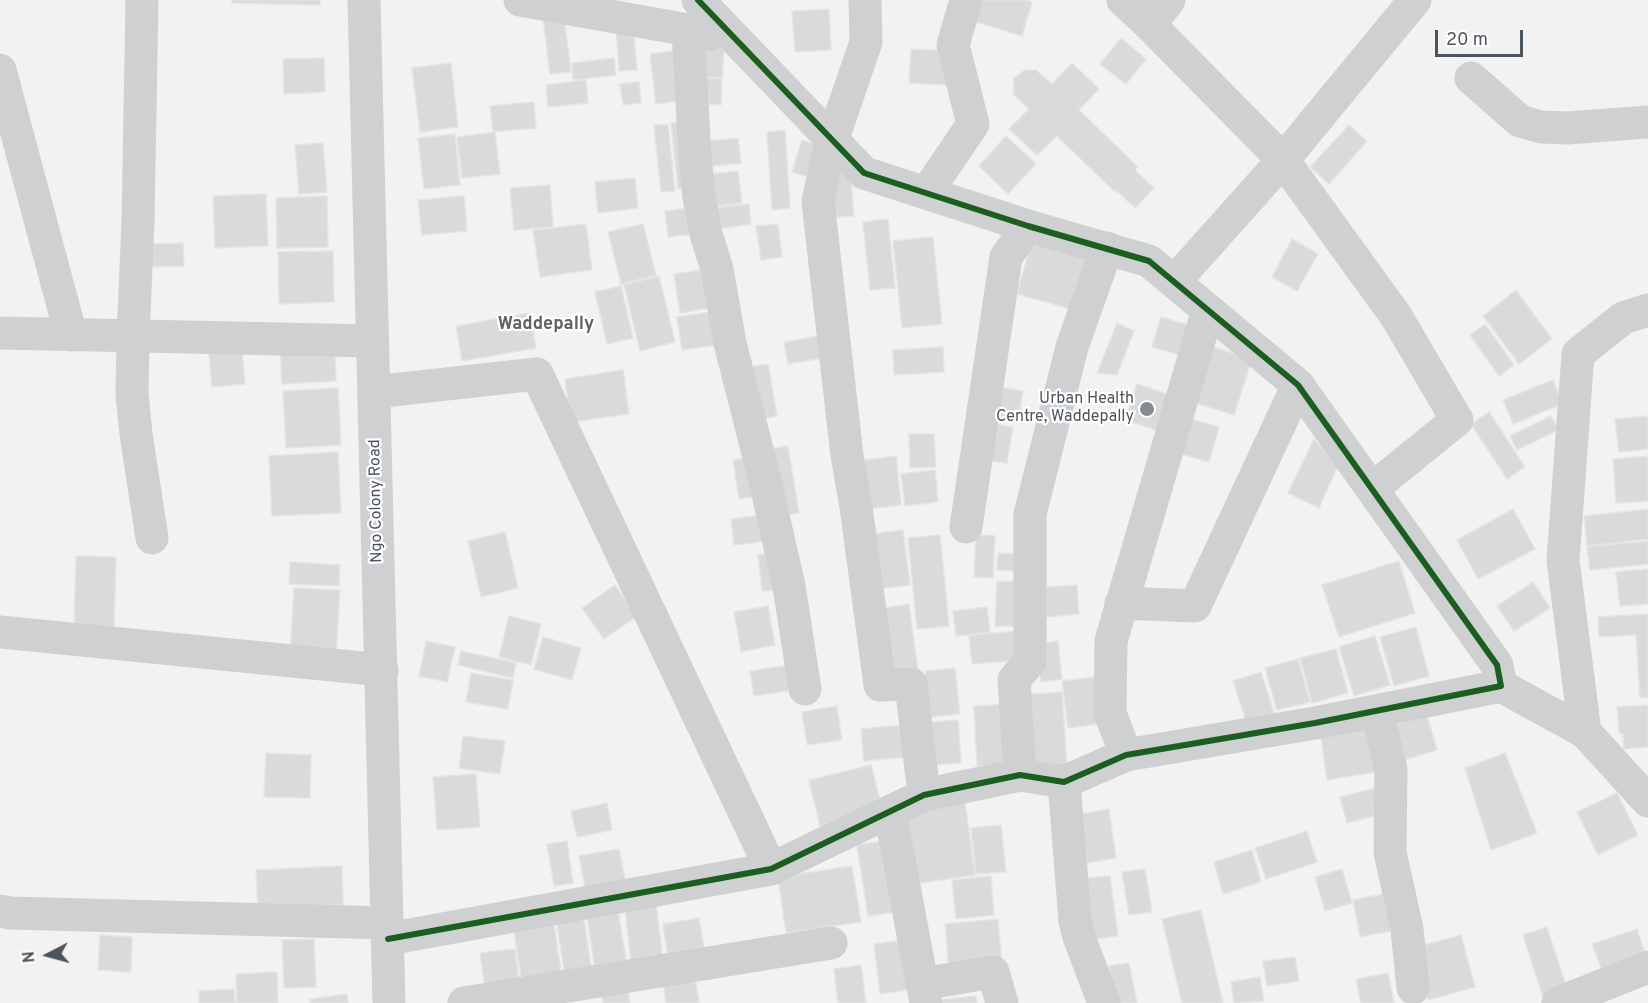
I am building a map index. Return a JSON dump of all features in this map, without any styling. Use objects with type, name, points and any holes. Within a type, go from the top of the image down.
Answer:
[{"type":"street","points":[[142,0],[132,394],[152,538]]},
{"type":"street","name":"Ngo Colony Road","points":[[364,0],[389,1003]]},
{"type":"street","points":[[520,0],[693,15],[734,38],[864,173],[1028,226],[1149,261],[1298,385],[1497,665],[1501,686]]},
{"type":"street","points":[[865,0],[866,42],[833,140],[818,202],[847,455],[880,686],[911,684],[924,795]]},
{"type":"street","points":[[927,192],[974,124],[953,45],[966,0]]},
{"type":"street","points":[[1123,0],[1160,12],[1283,160],[1396,316],[1457,420],[1372,489]]},
{"type":"street","points":[[1174,282],[1283,160],[1415,0]]},
{"type":"street","points":[[693,15],[694,144],[699,197],[706,234],[717,269],[730,343],[789,586],[805,689]]},
{"type":"street","points":[[0,70],[71,335]]},
{"type":"street","points":[[1470,78],[1520,121],[1541,127],[1568,128],[1648,122]]},
{"type":"street","points":[[966,527],[1006,257],[1028,226]]},
{"type":"street","points":[[1020,775],[1014,680],[1030,661],[1030,514],[1072,347],[1107,248]]},
{"type":"street","points":[[1126,755],[1110,713],[1111,641],[1208,310]]},
{"type":"street","points":[[1585,732],[1563,560],[1578,354],[1623,318],[1648,310]]},
{"type":"street","points":[[0,333],[372,341]]},
{"type":"street","points":[[374,392],[537,374],[771,868]]},
{"type":"street","points":[[1121,603],[1195,606],[1298,385]]},
{"type":"street","points":[[0,632],[382,670]]},
{"type":"street","points":[[0,911],[388,931],[771,868],[924,795],[1020,775],[1064,782],[1126,755],[1377,711],[1501,686],[1585,732],[1648,801]]},
{"type":"street","points":[[1377,711],[1391,770],[1390,852],[1407,929],[1413,988]]},
{"type":"street","points":[[1064,782],[1072,902],[1078,937],[1104,1003]]},
{"type":"street","points":[[890,812],[924,994],[993,972],[1002,1003]]},
{"type":"street","points":[[464,1003],[831,943]]},
{"type":"street","points":[[1558,1003],[1648,967]]},
{"type":"building","points":[[232,0],[320,0],[320,5],[232,3]]},
{"type":"building","points":[[982,0],[1032,2],[1022,36],[976,22]]},
{"type":"building","points":[[829,9],[831,50],[795,52],[792,11]]},
{"type":"building","points":[[564,16],[571,72],[550,74],[543,18]]},
{"type":"building","points":[[633,25],[637,70],[619,71],[616,26]]},
{"type":"building","points":[[1121,38],[1146,59],[1126,84],[1100,64]]},
{"type":"building","points":[[696,46],[724,48],[722,78],[694,76]]},
{"type":"building","points":[[911,49],[949,51],[947,85],[909,83]]},
{"type":"building","points":[[681,50],[687,100],[656,104],[650,54]]},
{"type":"building","points":[[324,58],[325,92],[284,94],[283,59]]},
{"type":"building","points":[[614,58],[616,75],[573,80],[572,63]]},
{"type":"building","points":[[451,63],[458,127],[420,132],[412,68]]},
{"type":"building","points":[[1072,63],[1099,89],[1079,110],[1138,167],[1135,170],[1154,188],[1135,208],[1117,191],[1115,192],[1057,136],[1037,155],[1009,129],[1029,109],[1013,94],[1014,78],[1025,70],[1036,70],[1052,84]]},
{"type":"building","points":[[696,77],[722,79],[721,105],[694,103]]},
{"type":"building","points":[[586,80],[588,103],[548,107],[546,85]]},
{"type":"building","points":[[639,82],[641,103],[623,105],[620,84]]},
{"type":"building","points":[[534,102],[536,128],[493,132],[490,106]]},
{"type":"building","points":[[685,122],[692,187],[678,189],[671,123]]},
{"type":"building","points":[[668,124],[675,191],[661,192],[654,125]]},
{"type":"building","points":[[1349,125],[1367,141],[1329,184],[1310,167]]},
{"type":"building","points":[[785,130],[790,208],[772,210],[767,132]]},
{"type":"building","points":[[495,132],[500,174],[462,178],[457,137]]},
{"type":"building","points":[[455,134],[460,185],[424,189],[418,138]]},
{"type":"building","points":[[1006,136],[1036,164],[1008,194],[979,166]]},
{"type":"building","points":[[738,138],[741,163],[704,167],[701,142]]},
{"type":"building","points":[[802,140],[827,148],[818,180],[792,172]]},
{"type":"building","points":[[323,143],[327,192],[299,194],[295,145]]},
{"type":"building","points":[[850,168],[854,216],[830,218],[826,170]]},
{"type":"building","points":[[738,171],[742,203],[705,208],[701,175]]},
{"type":"building","points":[[635,178],[638,208],[598,213],[595,182]]},
{"type":"building","points":[[550,185],[553,227],[514,230],[510,188]]},
{"type":"building","points":[[266,194],[268,246],[215,248],[213,196]]},
{"type":"building","points":[[327,196],[328,247],[277,248],[276,198]]},
{"type":"building","points":[[464,196],[467,231],[422,235],[418,200]]},
{"type":"building","points":[[749,204],[751,224],[718,229],[716,208]]},
{"type":"building","points":[[698,207],[701,233],[668,237],[665,211]]},
{"type":"building","points":[[888,219],[895,288],[870,290],[863,222]]},
{"type":"building","points":[[586,224],[592,270],[540,277],[533,230]]},
{"type":"building","points":[[643,224],[656,275],[621,284],[608,232]]},
{"type":"building","points":[[778,224],[782,257],[761,260],[756,226]]},
{"type":"building","points":[[933,237],[942,324],[902,328],[893,241]]},
{"type":"building","points":[[1292,239],[1318,254],[1297,291],[1272,277]]},
{"type":"building","points":[[1032,240],[1097,258],[1082,312],[1017,294]]},
{"type":"building","points":[[183,243],[184,266],[149,267],[148,244]]},
{"type":"building","points":[[333,251],[334,302],[279,304],[278,252]]},
{"type":"building","points":[[713,268],[720,306],[680,313],[674,274]]},
{"type":"building","points":[[659,276],[675,342],[640,351],[624,285]]},
{"type":"building","points":[[621,286],[633,338],[607,344],[595,292]]},
{"type":"building","points":[[1516,290],[1552,339],[1519,364],[1483,316]]},
{"type":"building","points":[[718,311],[723,344],[682,350],[677,317]]},
{"type":"building","points":[[530,313],[536,348],[462,361],[456,326]]},
{"type":"building","points":[[1161,317],[1195,327],[1187,357],[1152,347]]},
{"type":"building","points":[[1117,323],[1134,331],[1117,375],[1097,373]]},
{"type":"building","points":[[1485,324],[1514,365],[1499,376],[1470,335]]},
{"type":"building","points":[[818,336],[822,358],[788,364],[784,342]]},
{"type":"building","points":[[335,346],[336,381],[282,384],[280,349]]},
{"type":"building","points":[[943,347],[944,372],[894,375],[893,350]]},
{"type":"building","points":[[1213,347],[1252,359],[1234,415],[1196,403]]},
{"type":"building","points":[[242,349],[245,384],[212,387],[209,352]]},
{"type":"building","points":[[768,364],[777,416],[756,420],[747,367]]},
{"type":"building","points":[[623,370],[629,414],[571,422],[565,379]]},
{"type":"building","points":[[1553,380],[1562,404],[1513,424],[1503,400]]},
{"type":"building","points":[[1137,384],[1168,394],[1156,430],[1125,420]]},
{"type":"building","points":[[999,387],[1023,391],[1018,423],[993,419]]},
{"type":"building","points":[[338,388],[341,445],[286,448],[283,391]]},
{"type":"building","points":[[1489,412],[1525,467],[1507,479],[1471,424]]},
{"type":"building","points":[[1181,416],[1219,427],[1209,462],[1171,451]]},
{"type":"building","points":[[1551,416],[1558,430],[1517,450],[1510,436]]},
{"type":"building","points":[[1648,416],[1648,449],[1619,452],[1615,419]]},
{"type":"building","points":[[990,423],[1013,427],[1007,463],[984,460]]},
{"type":"building","points":[[909,434],[934,434],[936,467],[910,468]]},
{"type":"building","points":[[1314,439],[1338,466],[1319,508],[1288,493]]},
{"type":"building","points":[[788,446],[799,513],[777,516],[767,449]]},
{"type":"building","points":[[338,452],[341,513],[272,516],[269,456]]},
{"type":"building","points":[[896,456],[901,505],[867,509],[863,460]]},
{"type":"building","points":[[1648,456],[1648,501],[1616,503],[1613,459]]},
{"type":"building","points":[[756,457],[762,496],[739,499],[733,460]]},
{"type":"building","points":[[935,470],[938,502],[905,506],[901,474]]},
{"type":"building","points":[[1513,509],[1535,549],[1478,579],[1457,540]]},
{"type":"building","points":[[1648,509],[1648,539],[1587,546],[1584,516]]},
{"type":"building","points":[[764,515],[767,541],[734,545],[731,519]]},
{"type":"building","points":[[903,530],[910,585],[879,589],[872,534]]},
{"type":"building","points":[[505,532],[518,588],[481,597],[468,541]]},
{"type":"building","points":[[940,535],[949,626],[917,629],[908,538]]},
{"type":"building","points":[[976,535],[995,536],[993,578],[974,577]]},
{"type":"building","points":[[1648,541],[1648,564],[1590,570],[1587,547]]},
{"type":"building","points":[[776,553],[780,590],[762,591],[758,555]]},
{"type":"building","points":[[998,553],[1027,554],[1026,572],[997,570]]},
{"type":"building","points":[[76,556],[116,557],[114,628],[74,627]]},
{"type":"building","points":[[1399,561],[1415,613],[1339,637],[1322,585]]},
{"type":"building","points":[[290,562],[340,565],[339,586],[289,584]]},
{"type":"building","points":[[1648,569],[1648,604],[1620,606],[1616,572]]},
{"type":"building","points":[[997,581],[1026,582],[1023,627],[995,626]]},
{"type":"building","points":[[1533,582],[1550,608],[1514,631],[1497,606]]},
{"type":"building","points":[[615,585],[637,616],[604,639],[582,608]]},
{"type":"building","points":[[1077,585],[1079,614],[1035,618],[1033,588]]},
{"type":"building","points":[[294,588],[340,590],[336,655],[290,653]]},
{"type":"building","points":[[909,604],[919,678],[893,681],[883,608]]},
{"type":"building","points":[[768,606],[775,645],[741,652],[734,612]]},
{"type":"building","points":[[987,607],[990,632],[956,636],[953,611]]},
{"type":"building","points":[[1648,614],[1648,697],[1640,698],[1636,635],[1599,637],[1598,617]]},
{"type":"building","points":[[509,616],[541,624],[531,665],[499,657]]},
{"type":"building","points":[[1416,627],[1429,676],[1394,686],[1380,637]]},
{"type":"building","points":[[1019,631],[1022,660],[972,664],[969,635]]},
{"type":"building","points":[[1375,636],[1390,685],[1354,696],[1339,647]]},
{"type":"building","points":[[543,637],[581,648],[572,680],[534,669]]},
{"type":"building","points":[[426,641],[455,647],[447,682],[419,676]]},
{"type":"building","points":[[1058,641],[1062,679],[1041,682],[1036,644]]},
{"type":"building","points":[[1336,649],[1348,693],[1312,703],[1300,658]]},
{"type":"building","points":[[461,651],[516,663],[513,678],[458,665]]},
{"type":"building","points":[[1298,659],[1310,702],[1277,710],[1265,668]]},
{"type":"building","points":[[790,665],[794,690],[754,696],[750,671]]},
{"type":"building","points":[[955,668],[960,714],[929,717],[925,671]]},
{"type":"building","points":[[1261,672],[1274,713],[1246,721],[1233,681]]},
{"type":"building","points":[[471,673],[513,680],[508,709],[466,702]]},
{"type":"building","points":[[1101,676],[1106,723],[1068,728],[1062,681]]},
{"type":"building","points":[[1062,692],[1067,768],[1025,771],[1020,695]]},
{"type":"building","points":[[1014,704],[1017,764],[977,766],[974,706]]},
{"type":"building","points":[[1648,705],[1648,747],[1624,749],[1623,734],[1619,733],[1617,707]]},
{"type":"building","points":[[837,706],[842,740],[807,745],[802,712]]},
{"type":"building","points":[[1427,715],[1437,750],[1397,762],[1386,727]]},
{"type":"building","points":[[958,720],[961,763],[934,765],[931,722]]},
{"type":"building","points":[[1374,722],[1382,771],[1327,780],[1320,731]]},
{"type":"building","points":[[914,724],[918,756],[864,761],[861,729]]},
{"type":"building","points":[[463,736],[505,741],[500,774],[459,768]]},
{"type":"building","points":[[266,753],[311,755],[310,798],[264,797]]},
{"type":"building","points":[[1505,753],[1537,833],[1491,850],[1465,768]]},
{"type":"building","points":[[871,765],[883,811],[820,826],[809,780]]},
{"type":"building","points":[[476,774],[480,827],[437,830],[433,777]]},
{"type":"building","points":[[1376,788],[1382,814],[1347,823],[1340,797]]},
{"type":"building","points":[[1617,793],[1638,835],[1598,855],[1577,812]]},
{"type":"building","points":[[965,802],[975,875],[913,884],[902,811]]},
{"type":"building","points":[[607,803],[612,830],[577,837],[571,811]]},
{"type":"building","points":[[1109,809],[1116,858],[1087,863],[1080,814]]},
{"type":"building","points":[[1001,825],[1006,872],[976,874],[971,828]]},
{"type":"building","points":[[1307,831],[1317,862],[1266,879],[1255,848]]},
{"type":"building","points":[[891,840],[902,911],[868,916],[857,845]]},
{"type":"building","points":[[567,841],[573,883],[554,886],[547,844]]},
{"type":"building","points":[[619,849],[626,884],[586,892],[579,856]]},
{"type":"building","points":[[1252,850],[1261,882],[1223,894],[1214,862]]},
{"type":"building","points":[[342,866],[343,905],[258,908],[256,870]]},
{"type":"building","points":[[852,866],[861,922],[786,933],[778,877]]},
{"type":"building","points":[[1145,869],[1152,912],[1129,915],[1122,872]]},
{"type":"building","points":[[1342,869],[1352,903],[1325,911],[1315,877]]},
{"type":"building","points":[[991,876],[994,915],[956,919],[952,880]]},
{"type":"building","points":[[1110,876],[1118,936],[1088,940],[1080,879]]},
{"type":"building","points":[[1393,892],[1400,929],[1360,937],[1353,900]]},
{"type":"building","points":[[656,903],[664,968],[632,972],[625,907]]},
{"type":"building","points":[[618,910],[628,973],[596,978],[587,914]]},
{"type":"building","points":[[1201,910],[1223,1003],[1182,1003],[1162,919]]},
{"type":"building","points":[[583,914],[593,979],[566,983],[556,918]]},
{"type":"building","points":[[553,918],[563,984],[523,990],[513,924]]},
{"type":"building","points":[[699,918],[706,960],[669,966],[663,924]]},
{"type":"building","points":[[998,919],[1002,966],[949,971],[945,924]]},
{"type":"building","points":[[1547,927],[1567,989],[1543,997],[1523,935]]},
{"type":"building","points":[[1637,929],[1647,960],[1604,975],[1592,944]]},
{"type":"building","points":[[100,935],[132,937],[131,972],[98,970]]},
{"type":"building","points":[[1461,935],[1475,987],[1428,1000],[1414,948]]},
{"type":"building","points":[[314,939],[316,987],[284,988],[282,940]]},
{"type":"building","points":[[909,939],[915,989],[880,994],[874,944]]},
{"type":"building","points":[[515,949],[520,989],[486,994],[480,953]]},
{"type":"building","points":[[1295,957],[1299,981],[1267,986],[1263,961]]},
{"type":"building","points":[[1129,963],[1137,1003],[1116,1003],[1109,966]]},
{"type":"building","points":[[861,965],[866,1003],[838,1003],[834,969]]},
{"type":"building","points":[[277,972],[278,1003],[237,1003],[236,974]]},
{"type":"building","points":[[1388,973],[1394,1003],[1361,1003],[1356,979]]},
{"type":"building","points":[[695,976],[699,1003],[666,1003],[663,980]]},
{"type":"building","points":[[1260,977],[1264,1001],[1234,1003],[1231,982]]},
{"type":"building","points":[[627,985],[630,1003],[603,1003],[601,989]]},
{"type":"building","points":[[234,989],[235,1003],[199,1003],[199,991]]},
{"type":"building","points":[[347,994],[348,1003],[310,1003],[310,999]]},
{"type":"building","points":[[976,996],[977,1003],[940,1003],[940,1000]]},
{"type":"cycle path","points":[[388,939],[771,869],[924,795],[1020,775],[1064,782],[1126,755],[1315,723],[1501,686],[1497,665],[1298,385],[1149,261],[1028,226],[864,173],[698,0]]},
{"type":"place","name":"Urban Health Centre, Waddepally","points":[[1147,409]]},
{"type":"district","name":"Waddepally","points":[[546,325]]}]
